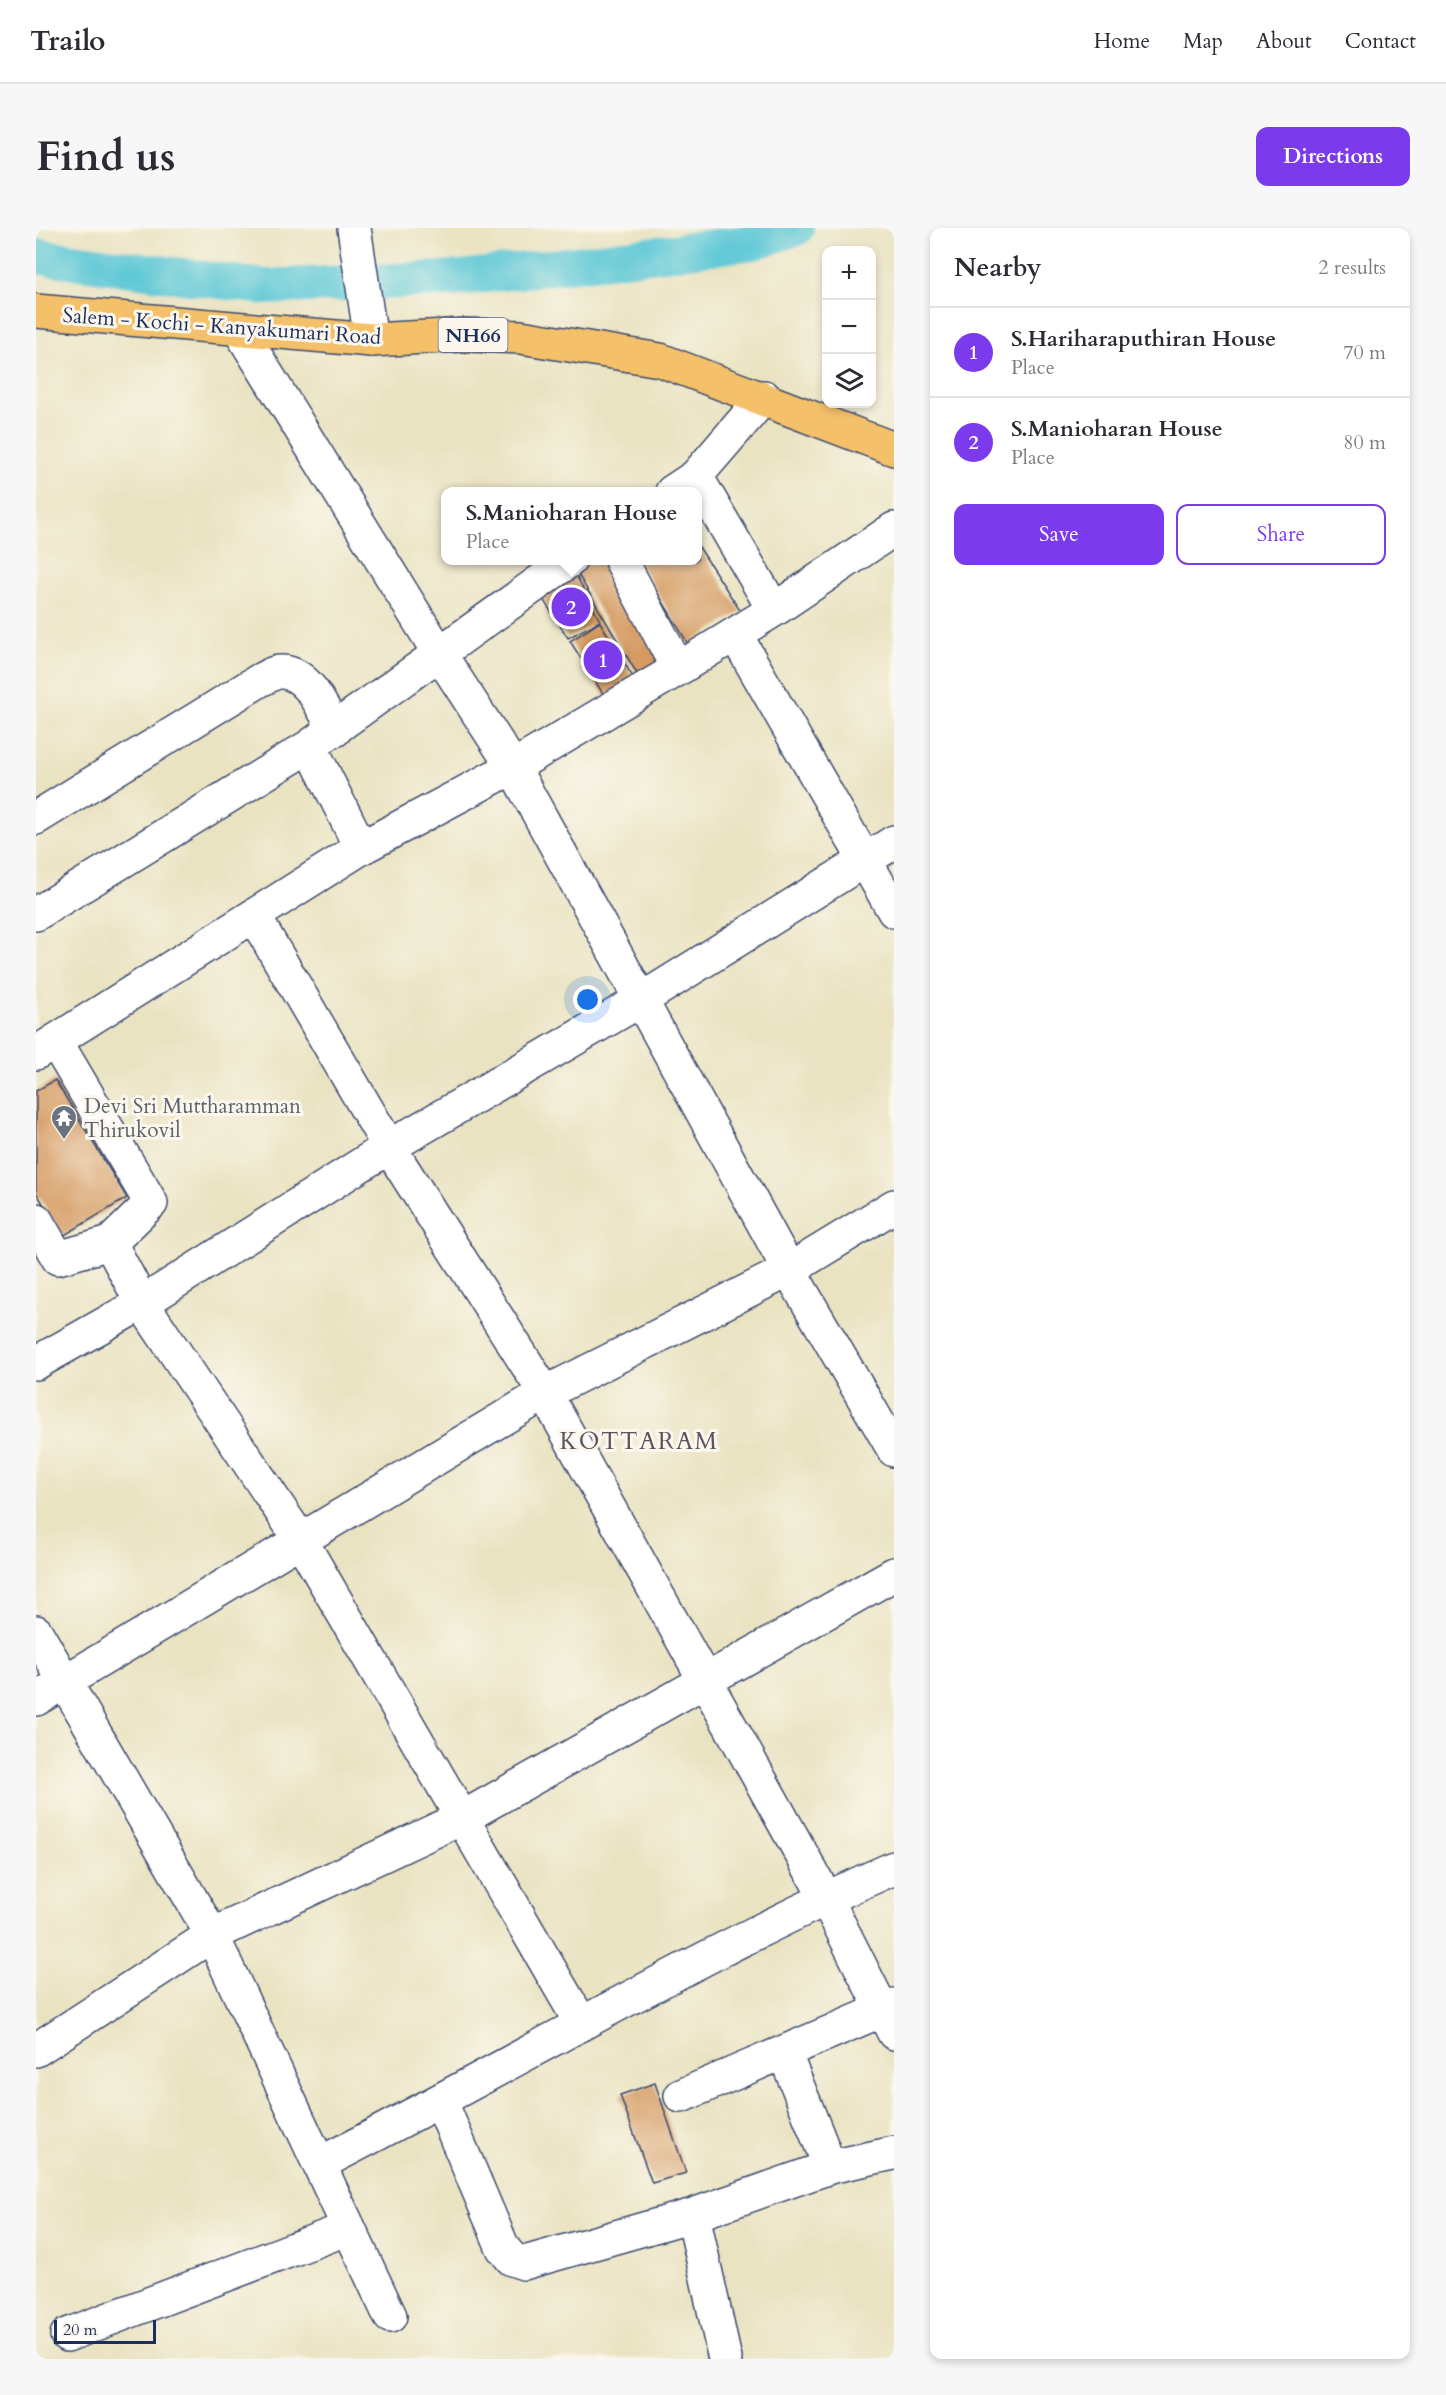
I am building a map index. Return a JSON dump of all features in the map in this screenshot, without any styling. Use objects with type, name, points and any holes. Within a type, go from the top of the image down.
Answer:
[{"type":"highway","name":"Salem - Kochi - Kanyakumari Road","points":[[36,311],[371,340],[465,335],[521,337],[660,360],[764,397],[894,448]]},
{"type":"street","points":[[354,228],[371,340]]},
{"type":"street","points":[[239,328],[439,653],[513,767],[789,1270],[894,1450]]},
{"type":"street","points":[[684,484],[764,397]]},
{"type":"street","points":[[702,509],[774,610]]},
{"type":"street","points":[[36,1220],[58,1258],[110,1244],[151,1203],[46,1047],[361,848],[513,767],[678,669],[774,610],[894,529]]},
{"type":"street","points":[[36,914],[323,738],[564,565]]},
{"type":"street","points":[[623,565],[678,669]]},
{"type":"street","points":[[735,634],[894,911]]},
{"type":"street","points":[[36,818],[260,680],[280,671],[296,674],[309,687],[323,738],[361,848]]},
{"type":"street","points":[[36,1363],[142,1303],[389,1147],[641,1000],[894,842]]},
{"type":"street","points":[[254,916],[389,1147],[544,1393],[890,2016],[784,2052],[681,2096]]},
{"type":"street","points":[[36,1699],[544,1393],[789,1270],[894,1206]]},
{"type":"street","points":[[110,1244],[142,1303],[300,1539],[464,1816],[582,2023]]},
{"type":"street","points":[[36,2050],[212,1935],[464,1816],[894,1574]]},
{"type":"street","points":[[36,1632],[212,1935],[390,2316]]},
{"type":"street","points":[[319,2164],[441,2102],[582,2023],[826,1898],[894,1868]]},
{"type":"street","points":[[784,2052],[830,2168]]},
{"type":"street","points":[[441,2102],[503,2248],[513,2259],[524,2263],[536,2262],[693,2216],[830,2168],[894,2153]]},
{"type":"street","points":[[693,2216],[725,2359]]},
{"type":"street","points":[[67,2335],[349,2228]]},
{"type":"building","points":[[702,552],[741,612],[688,644],[641,565],[702,565]]},
{"type":"building","points":[[587,565],[612,565],[669,660],[639,677],[576,571]]},
{"type":"building","points":[[574,571],[600,621],[568,638],[539,593]]},
{"type":"building","points":[[600,622],[634,679],[605,697],[570,641]]},
{"type":"building","name":"Devi Sri Muttharamman Thirukovil","points":[[55,1080],[127,1198],[63,1236],[36,1192],[36,1091]]},
{"type":"building","points":[[655,2083],[686,2173],[652,2183],[620,2095]]},
{"type":"waterway","points":[[36,256],[263,287],[461,278],[754,242],[796,228]]},
{"type":"place","name":"S.Manioharan House","points":[[571,607]]},
{"type":"place","name":"S.Hariharaputhiran House","points":[[603,660]]},
{"type":"place","name":"Devi Sri Muttharamman Thirukovil","points":[[64,1141]]},
{"type":"district","name":"KOTTARAM","points":[[639,1441]]}]
